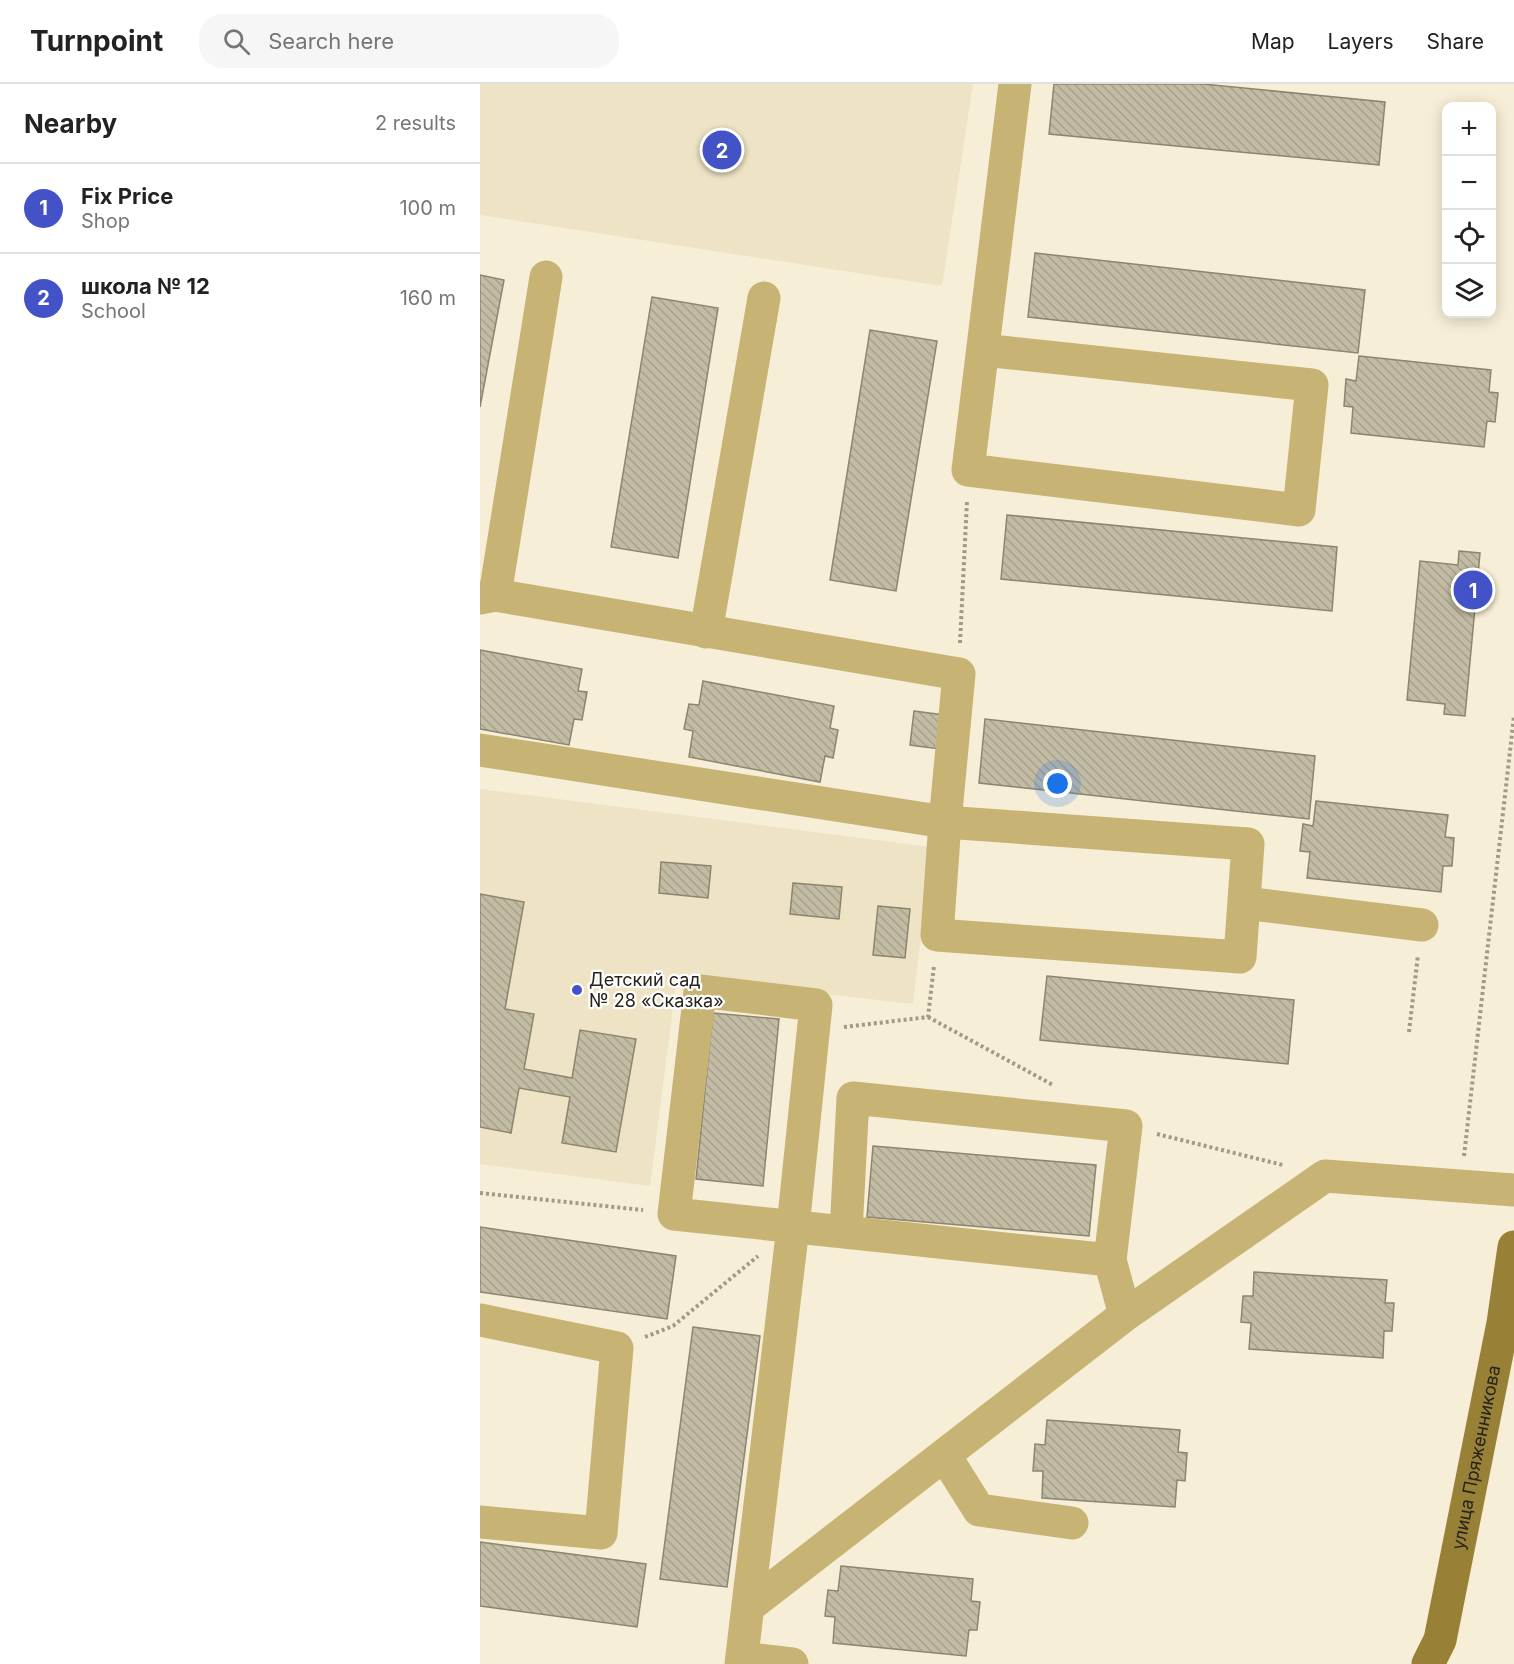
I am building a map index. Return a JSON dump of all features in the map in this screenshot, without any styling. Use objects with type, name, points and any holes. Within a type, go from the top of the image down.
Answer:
[{"type":"main road","name":"улица Пряженникова","points":[[1428,1664],[1440,1640],[1509,1312],[1514,1247]]},
{"type":"lane","points":[[983,350],[1312,385],[1299,510],[968,470],[1015,84]]},
{"type":"lane","points":[[480,750],[945,822],[1248,844],[1240,957],[937,935],[945,822],[959,674],[488,597],[546,277]]},
{"type":"lane","points":[[706,632],[764,298]]},
{"type":"lane","points":[[1244,903],[1422,925]]},
{"type":"lane","points":[[792,1664],[741,1661],[793,1227],[816,1005],[700,991],[674,1214],[793,1227],[1110,1260]]},
{"type":"lane","points":[[846,1232],[853,1098],[1126,1126],[1110,1260],[1125,1315]]},
{"type":"lane","points":[[748,1607],[1125,1315],[1325,1176],[1514,1190]]},
{"type":"lane","points":[[480,1320],[617,1348],[601,1533],[480,1522]]},
{"type":"lane","points":[[945,1456],[979,1510],[1071,1523]]},
{"type":"path","points":[[959,674],[968,470]]},
{"type":"path","points":[[1460,1185],[1514,716]]},
{"type":"path","points":[[1409,1032],[1422,925]]},
{"type":"path","points":[[928,1017],[937,935]]},
{"type":"path","points":[[813,1031],[928,1017],[1064,1092]]},
{"type":"path","points":[[1126,1126],[1325,1176]]},
{"type":"path","points":[[480,1193],[674,1214]]},
{"type":"path","points":[[617,1348],[673,1326],[793,1227]]},
{"type":"shaded area","points":[[480,84],[973,84],[942,286],[480,215]]},
{"type":"shaded area","name":"Детский сад № 28 «Сказка»","points":[[480,789],[931,847],[913,1004],[677,977],[650,1186],[480,1164]]},
{"type":"building","points":[[1054,84],[1203,84],[1385,102],[1379,165],[1049,134]]},
{"type":"building","points":[[1035,253],[1365,290],[1358,353],[1028,317]]},
{"type":"building","points":[[480,275],[504,280],[480,407]]},
{"type":"building","points":[[652,297],[718,308],[678,558],[611,547]]},
{"type":"building","points":[[870,330],[937,341],[896,591],[830,580]]},
{"type":"building","points":[[1359,356],[1491,370],[1489,392],[1498,393],[1495,422],[1487,421],[1484,447],[1351,433],[1353,407],[1344,406],[1346,379],[1356,381]]},
{"type":"building","points":[[1007,515],[1337,547],[1332,611],[1001,579]]},
{"type":"building","points":[[1459,551],[1480,553],[1465,716],[1444,714],[1445,704],[1407,700],[1420,561],[1458,565]]},
{"type":"building","points":[[480,650],[582,669],[578,691],[587,692],[582,720],[574,719],[569,745],[480,729]]},
{"type":"building","points":[[703,681],[834,706],[830,728],[838,730],[833,758],[825,756],[820,782],[689,757],[693,731],[684,729],[689,704],[699,705]]},
{"type":"building","points":[[914,711],[944,715],[940,749],[910,745]]},
{"type":"building","points":[[985,719],[1315,756],[1309,819],[979,783]]},
{"type":"building","points":[[1316,801],[1448,815],[1445,837],[1454,838],[1452,866],[1443,866],[1441,892],[1307,878],[1310,852],[1300,851],[1303,824],[1313,826]]},
{"type":"building","points":[[661,862],[711,866],[708,898],[659,893]]},
{"type":"building","points":[[793,883],[842,887],[839,919],[790,914]]},
{"type":"building","points":[[480,894],[524,902],[505,1009],[534,1014],[524,1069],[572,1078],[580,1030],[636,1039],[616,1152],[562,1143],[570,1097],[519,1088],[511,1133],[480,1127]]},
{"type":"building","points":[[878,906],[910,909],[905,958],[873,955]]},
{"type":"building","points":[[1047,976],[1294,1000],[1288,1064],[1040,1040]]},
{"type":"building","points":[[713,1013],[779,1019],[763,1186],[696,1179]]},
{"type":"building","points":[[873,1146],[1096,1165],[1089,1236],[867,1217]]},
{"type":"building","points":[[480,1227],[676,1256],[667,1319],[480,1292]]},
{"type":"building","points":[[1254,1272],[1387,1280],[1385,1303],[1394,1303],[1392,1331],[1384,1331],[1383,1358],[1249,1349],[1251,1323],[1241,1322],[1243,1296],[1253,1296]]},
{"type":"building","points":[[693,1327],[760,1336],[727,1587],[660,1579]]},
{"type":"building","points":[[1047,1420],[1180,1430],[1178,1452],[1187,1453],[1185,1481],[1177,1480],[1175,1507],[1042,1498],[1043,1471],[1033,1471],[1035,1444],[1045,1445]]},
{"type":"building","points":[[480,1542],[646,1564],[637,1627],[480,1606]]},
{"type":"building","points":[[841,1566],[973,1579],[971,1601],[980,1602],[977,1630],[969,1630],[966,1656],[833,1643],[835,1617],[825,1616],[828,1590],[838,1591]]},
{"type":"place","name":"школа № 12","points":[[722,150]]},
{"type":"place","name":"Fix Price","points":[[1473,590]]},
{"type":"place","name":"Детский сад № 28 «Сказка»","points":[[577,990]]}]
